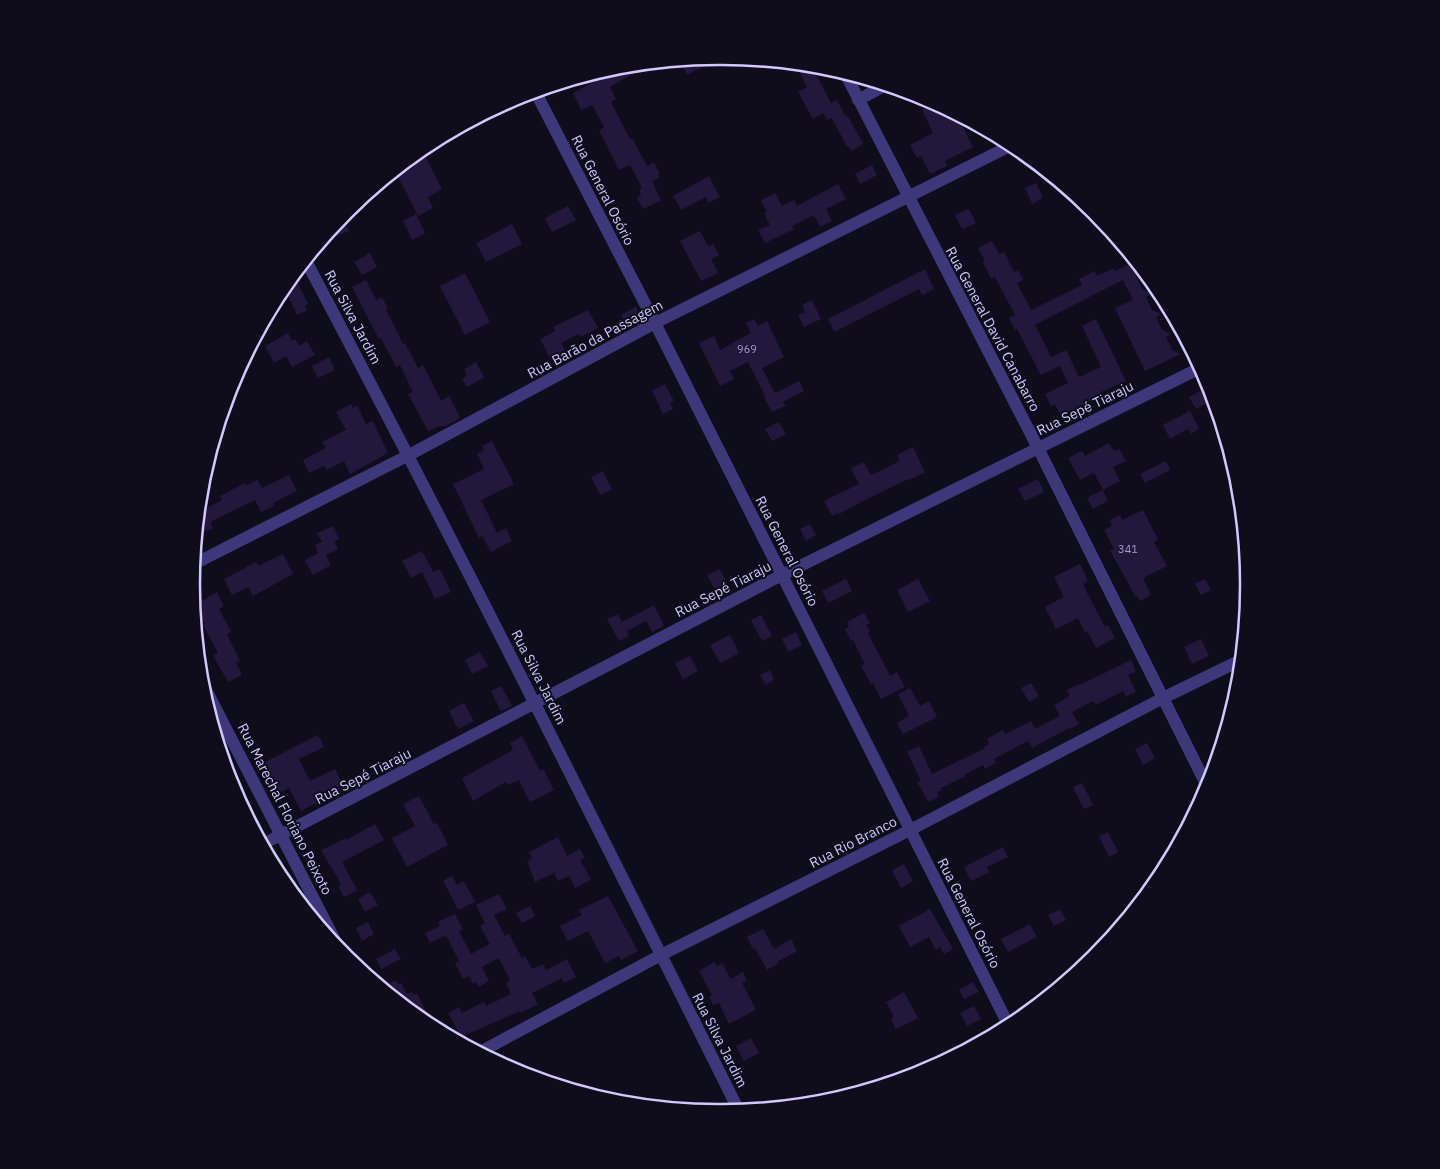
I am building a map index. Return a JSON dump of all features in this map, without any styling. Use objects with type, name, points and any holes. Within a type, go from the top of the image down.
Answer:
[{"type":"street","name":"Rua General David Canabarro","points":[[849,82],[1038,448],[1202,777]]},
{"type":"street","points":[[858,100],[878,90]]},
{"type":"street","name":"Rua General Osório","points":[[539,98],[655,323],[1005,1018]]},
{"type":"street","name":"Rua Barão da Passagem","points":[[201,560],[409,454],[655,323],[1003,149]]},
{"type":"street","name":"Rua Silva Jardim","points":[[309,266],[409,454],[735,1104]]},
{"type":"street","name":"Rua Sepé Tiaraju","points":[[269,841],[782,575],[1193,371]]},
{"type":"street","name":"Rua Rio Branco","points":[[487,1048],[661,955],[910,830],[1163,698],[1233,664]]},
{"type":"street","name":"Rua Marechal Floriano Peixoto","points":[[215,708],[329,927]]},
{"type":"building","points":[[683,66],[701,66],[702,67],[687,75]]},
{"type":"building","points":[[799,71],[816,74],[831,103],[837,100],[863,144],[851,151],[832,118],[827,120],[823,113],[813,119],[798,92],[807,87]]},
{"type":"building","points":[[637,72],[610,87],[616,99],[611,102],[630,139],[632,138],[647,166],[654,162],[660,177],[652,181],[661,200],[643,209],[637,198],[641,195],[639,189],[642,188],[630,165],[619,170],[599,130],[604,127],[592,105],[581,110],[573,93],[596,81]]},
{"type":"building","points":[[926,108],[962,126],[973,147],[945,161],[947,166],[930,174],[921,156],[917,158],[910,145],[933,133],[922,110]]},
{"type":"building","points":[[425,157],[442,189],[428,197],[433,208],[418,216],[398,177],[414,167],[413,165]]},
{"type":"building","points":[[872,165],[877,175],[860,184],[855,174]]},
{"type":"building","points":[[709,176],[720,197],[708,203],[706,197],[681,210],[673,196]]},
{"type":"building","points":[[1036,183],[1043,198],[1032,204],[1025,188]]},
{"type":"building","points":[[838,184],[846,199],[826,209],[832,221],[820,227],[814,215],[792,226],[794,229],[765,243],[758,230],[770,225],[764,213],[767,212],[761,200],[775,193],[782,206],[794,200],[797,206]]},
{"type":"building","points":[[568,206],[576,220],[552,232],[545,218]]},
{"type":"building","points":[[969,209],[976,223],[962,229],[955,215]]},
{"type":"building","points":[[416,214],[425,233],[412,240],[403,221]]},
{"type":"building","points":[[512,224],[522,244],[486,262],[476,243]]},
{"type":"building","points":[[346,225],[349,231],[335,236]]},
{"type":"building","points":[[700,231],[708,246],[713,244],[719,255],[711,259],[718,273],[701,281],[680,241]]},
{"type":"building","points":[[992,241],[999,254],[1004,252],[1014,272],[1018,270],[1023,280],[1017,283],[1031,310],[1082,285],[1079,279],[1095,271],[1097,276],[1114,268],[1115,271],[1129,264],[1137,275],[1142,289],[1151,294],[1146,297],[1152,310],[1161,314],[1156,317],[1162,330],[1171,334],[1166,337],[1172,350],[1181,354],[1145,371],[1115,308],[1133,300],[1123,280],[1035,325],[1051,357],[1066,350],[1079,377],[1101,367],[1082,326],[1096,319],[1126,381],[1101,392],[1102,394],[1098,395],[1099,397],[1079,406],[1080,409],[1065,416],[1063,413],[1060,414],[1055,404],[1051,406],[1045,394],[1068,383],[1060,366],[1041,375],[1017,329],[1015,330],[1009,318],[1015,315],[995,277],[991,279],[978,248]]},
{"type":"building","points":[[370,253],[377,267],[362,275],[354,262]]},
{"type":"building","points":[[925,269],[934,289],[922,295],[919,289],[834,332],[828,319]]},
{"type":"building","points":[[465,273],[490,322],[465,335],[440,286]]},
{"type":"building","points":[[366,280],[376,300],[382,297],[388,309],[386,310],[403,344],[405,343],[418,368],[423,365],[441,401],[449,396],[460,418],[446,426],[440,426],[428,431],[408,394],[413,392],[400,365],[396,367],[352,287]]},
{"type":"building","points":[[298,283],[308,304],[305,306],[307,310],[297,315],[288,296]]},
{"type":"building","points":[[812,300],[821,319],[804,327],[798,315],[805,312],[802,305]]},
{"type":"building","points":[[636,307],[642,319],[627,327],[621,315]]},
{"type":"building","points":[[588,310],[598,328],[581,337],[579,334],[561,343],[567,355],[552,362],[540,339],[555,331],[553,327]]},
{"type":"building","points":[[754,319],[758,326],[767,321],[784,357],[762,368],[775,393],[799,381],[804,391],[783,402],[785,406],[772,412],[748,362],[730,371],[734,379],[720,386],[699,343],[714,336],[720,350],[751,333],[746,323]]},
{"type":"building","points":[[288,333],[292,341],[295,339],[299,346],[307,341],[315,355],[292,367],[286,356],[274,363],[265,346]]},
{"type":"building","points":[[329,357],[335,370],[318,378],[312,366]]},
{"type":"building","points":[[476,362],[484,378],[467,387],[462,379],[467,376],[464,369]]},
{"type":"building","points":[[665,384],[674,401],[670,402],[673,409],[663,414],[652,391]]},
{"type":"building","points":[[1201,391],[1206,403],[1196,409],[1189,397]]},
{"type":"building","points":[[351,404],[353,408],[357,405],[366,424],[373,421],[388,453],[350,474],[344,461],[327,470],[324,466],[309,473],[303,460],[326,448],[322,442],[346,430],[336,412]]},
{"type":"building","points":[[1190,411],[1199,429],[1191,434],[1188,429],[1170,439],[1163,425]]},
{"type":"building","points":[[779,422],[786,434],[772,441],[765,429]]},
{"type":"building","points":[[492,441],[514,484],[481,500],[497,533],[506,528],[512,541],[491,552],[482,536],[479,538],[453,484],[484,469],[477,454],[484,450],[482,446]]},
{"type":"building","points":[[1109,443],[1114,451],[1119,449],[1126,461],[1113,467],[1120,481],[1103,490],[1094,473],[1080,480],[1068,458],[1082,451],[1085,456]]},
{"type":"building","points":[[913,447],[925,472],[832,516],[824,501],[859,484],[851,468],[864,462],[871,475],[900,461],[897,455]]},
{"type":"building","points":[[1166,461],[1170,470],[1145,483],[1140,474]]},
{"type":"building","points":[[603,471],[612,489],[600,495],[591,477]]},
{"type":"building","points":[[289,475],[297,491],[273,503],[274,506],[261,512],[255,500],[210,522],[213,528],[204,532],[206,508],[222,500],[220,496],[245,483],[246,486],[257,480],[262,488]]},
{"type":"building","points":[[1038,479],[1044,492],[1025,501],[1018,489]]},
{"type":"building","points":[[1103,490],[1108,501],[1093,509],[1087,498]]},
{"type":"building","points":[[1143,510],[1158,540],[1154,542],[1167,566],[1143,578],[1151,595],[1140,601],[1110,551],[1114,549],[1104,530],[1112,526],[1110,520],[1120,515],[1122,520]]},
{"type":"building","points":[[810,524],[816,535],[806,541],[800,529]]},
{"type":"building","points":[[333,526],[339,539],[334,541],[338,549],[326,555],[331,565],[313,575],[305,560],[318,553],[315,545],[322,542],[317,533]]},
{"type":"building","points":[[422,551],[433,572],[440,569],[451,592],[435,599],[422,572],[411,578],[402,561]]},
{"type":"building","points":[[283,554],[293,574],[253,596],[248,587],[232,595],[224,579],[256,562],[258,566]]},
{"type":"building","points":[[1080,564],[1088,581],[1083,584],[1089,597],[1105,627],[1108,625],[1115,638],[1096,648],[1087,631],[1085,633],[1078,618],[1056,629],[1045,607],[1064,597],[1054,577]]},
{"type":"building","points":[[720,569],[732,592],[719,598],[707,575]]},
{"type":"building","points":[[846,579],[852,591],[828,603],[822,591]]},
{"type":"building","points":[[918,579],[930,601],[908,612],[897,590]]},
{"type":"building","points":[[1205,579],[1211,590],[1201,595],[1195,584]]},
{"type":"building","points":[[217,592],[224,606],[219,609],[231,632],[227,634],[240,661],[236,663],[242,675],[228,682],[213,655],[218,653],[203,625],[205,624],[202,618],[201,601]]},
{"type":"building","points":[[654,605],[664,626],[652,632],[646,621],[627,631],[629,636],[619,641],[607,619],[618,614],[622,622]]},
{"type":"building","points":[[864,613],[870,623],[866,625],[870,632],[868,633],[890,676],[897,672],[905,687],[881,699],[861,666],[865,664],[845,629],[849,627],[847,622]]},
{"type":"building","points":[[761,615],[772,636],[762,641],[751,620]]},
{"type":"building","points":[[796,632],[802,645],[788,652],[782,639]]},
{"type":"building","points":[[730,635],[739,653],[720,663],[710,645]]},
{"type":"building","points":[[1201,639],[1209,656],[1192,664],[1184,647]]},
{"type":"building","points":[[480,652],[488,666],[472,674],[465,660]]},
{"type":"building","points":[[690,656],[698,671],[683,679],[675,663]]},
{"type":"building","points":[[1131,660],[1136,671],[1128,675],[1136,692],[1126,697],[1123,691],[1095,705],[1093,701],[1072,712],[1079,724],[1032,748],[1028,741],[994,759],[996,763],[985,769],[983,765],[941,788],[942,790],[937,792],[939,797],[928,802],[917,782],[921,781],[907,752],[919,746],[932,774],[985,748],[984,746],[989,744],[987,739],[1003,730],[1005,734],[1031,721],[1035,729],[1060,716],[1054,705],[1070,696],[1067,690]]},
{"type":"building","points":[[770,670],[774,680],[766,685],[760,675]]},
{"type":"building","points":[[1031,683],[1039,696],[1029,702],[1021,688]]},
{"type":"building","points":[[501,686],[512,706],[501,711],[491,691]]},
{"type":"building","points":[[910,688],[920,706],[929,701],[937,717],[903,734],[897,723],[909,716],[898,694]]},
{"type":"building","points":[[464,703],[474,721],[458,729],[449,711]]},
{"type":"building","points":[[318,735],[324,747],[299,759],[310,781],[335,769],[344,788],[301,811],[289,788],[278,794],[265,762]]},
{"type":"building","points":[[522,736],[540,771],[543,769],[554,790],[530,802],[519,780],[508,785],[506,782],[473,801],[462,778],[513,750],[510,743]]},
{"type":"building","points":[[1147,743],[1155,758],[1143,765],[1135,749]]},
{"type":"building","points":[[1082,783],[1093,805],[1084,809],[1073,787]]},
{"type":"building","points":[[419,796],[434,824],[437,823],[448,845],[407,867],[392,838],[415,826],[403,804]]},
{"type":"building","points":[[375,824],[384,840],[342,862],[357,890],[344,897],[338,886],[341,884],[321,850],[346,838],[346,840]]},
{"type":"building","points":[[1108,832],[1118,852],[1109,857],[1099,836]]},
{"type":"building","points":[[558,837],[567,856],[580,849],[585,858],[580,860],[591,880],[575,888],[569,876],[558,881],[554,873],[535,882],[527,861],[532,858],[529,852]]},
{"type":"building","points":[[1003,847],[1008,857],[987,867],[989,872],[971,881],[964,867]]},
{"type":"building","points":[[904,864],[913,881],[901,888],[892,870]]},
{"type":"building","points":[[452,876],[457,885],[464,881],[475,902],[458,910],[443,881]]},
{"type":"building","points":[[370,892],[378,905],[365,912],[358,899]]},
{"type":"building","points":[[499,894],[507,909],[494,915],[505,936],[509,934],[522,958],[525,956],[532,969],[543,964],[546,970],[567,959],[576,977],[564,983],[562,978],[532,993],[538,1004],[521,1013],[520,1011],[464,1036],[459,1033],[448,1013],[459,1007],[462,1013],[484,1002],[486,1006],[511,994],[506,983],[510,981],[499,958],[482,967],[489,981],[479,987],[476,982],[473,984],[469,976],[463,979],[455,963],[459,961],[447,937],[445,936],[430,943],[425,933],[440,926],[438,922],[455,914],[463,929],[459,931],[471,954],[490,944],[480,926],[485,923],[476,905]]},
{"type":"building","points":[[608,896],[638,951],[621,960],[619,956],[605,963],[588,931],[568,941],[560,926],[582,915],[579,910]]},
{"type":"building","points":[[530,906],[535,916],[522,923],[516,913]]},
{"type":"building","points":[[930,909],[953,949],[944,954],[940,947],[936,950],[929,937],[910,947],[899,926]]},
{"type":"building","points":[[1060,909],[1066,920],[1054,926],[1048,915]]},
{"type":"building","points":[[368,922],[374,934],[362,941],[356,928]]},
{"type":"building","points":[[1030,924],[1037,937],[1008,952],[1001,939]]},
{"type":"building","points":[[763,929],[774,949],[791,939],[797,951],[767,970],[747,937]]},
{"type":"building","points":[[395,949],[401,959],[381,969],[376,959]]},
{"type":"building","points":[[714,962],[717,966],[722,963],[731,979],[743,972],[747,981],[742,983],[756,1010],[729,1024],[719,1003],[713,1005],[709,996],[712,995],[699,971]]},
{"type":"building","points":[[396,980],[398,984],[401,983],[407,994],[412,992],[413,995],[417,993],[427,1013],[404,997],[388,984]]},
{"type":"building","points":[[973,982],[979,992],[964,999],[959,990]]},
{"type":"building","points":[[904,992],[918,1018],[896,1029],[891,1019],[894,1017],[886,1002]]},
{"type":"building","points":[[974,1006],[981,1019],[967,1026],[960,1013]]},
{"type":"building","points":[[751,1038],[759,1053],[744,1061],[736,1046]]}]
